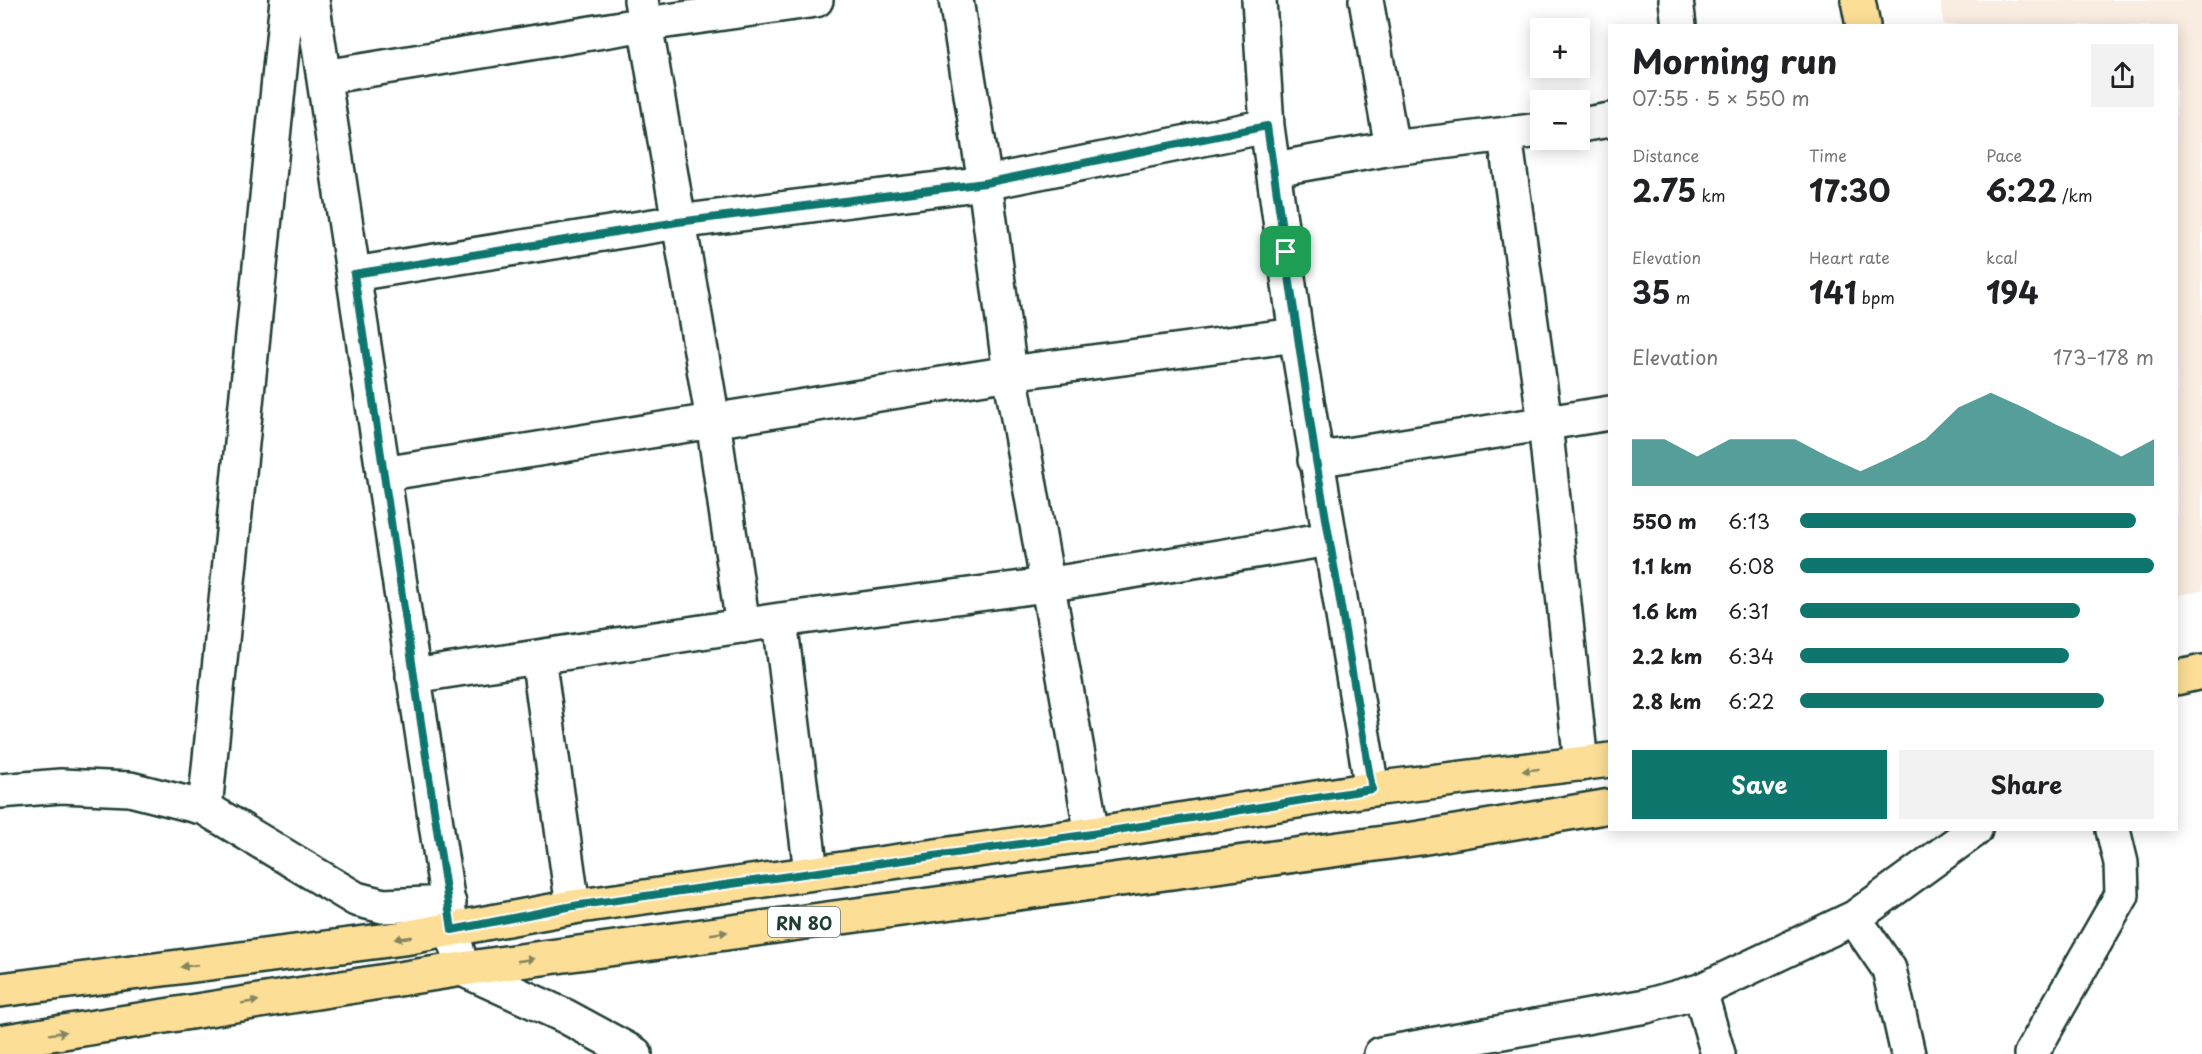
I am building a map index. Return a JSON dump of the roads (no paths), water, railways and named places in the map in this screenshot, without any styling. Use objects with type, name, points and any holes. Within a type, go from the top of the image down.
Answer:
[{"type":"main road","points":[[1858,0],[1863,24]]},
{"type":"main road","name":"RN 80","points":[[0,990],[451,916],[573,906],[1092,834],[1372,789],[1595,762]]},
{"type":"main road","name":"RN 80","points":[[0,1042],[462,969],[1420,838],[1608,806]]},
{"type":"street","points":[[205,808],[287,0]]},
{"type":"street","points":[[312,0],[413,676],[451,916],[462,969],[565,1016],[635,1054]]},
{"type":"street","points":[[324,77],[643,12],[816,0]]},
{"type":"street","points":[[956,0],[985,183],[1010,373],[1092,834]]},
{"type":"street","points":[[1259,0],[1267,126],[1275,169],[1296,335],[1372,789]]},
{"type":"street","points":[[1366,0],[1392,148]]},
{"type":"street","points":[[1676,0],[1679,24]]},
{"type":"street","points":[[643,12],[712,421],[743,626]]},
{"type":"street","points":[[1590,123],[1608,120]]},
{"type":"street","points":[[354,274],[678,222],[985,183],[1267,126]]},
{"type":"street","points":[[1275,169],[1392,148],[1530,132]]},
{"type":"street","points":[[1505,136],[1595,762]]},
{"type":"street","points":[[383,474],[1010,373],[1296,335]]},
{"type":"street","points":[[1316,460],[1608,413]]},
{"type":"street","points":[[413,676],[780,620],[1046,585],[1329,539]]},
{"type":"street","points":[[780,620],[811,872]]},
{"type":"street","points":[[538,657],[573,906]]},
{"type":"street","points":[[0,791],[61,786],[130,789],[205,808],[356,899],[383,906],[451,916]]},
{"type":"street","points":[[1381,1054],[1513,1042],[1700,991],[1854,918],[1974,831]]},
{"type":"street","points":[[2031,1054],[2122,895],[2121,863],[2113,831]]},
{"type":"street","points":[[1854,918],[1889,969],[1908,1054]]},
{"type":"street","points":[[1700,991],[1718,1054]]}]
